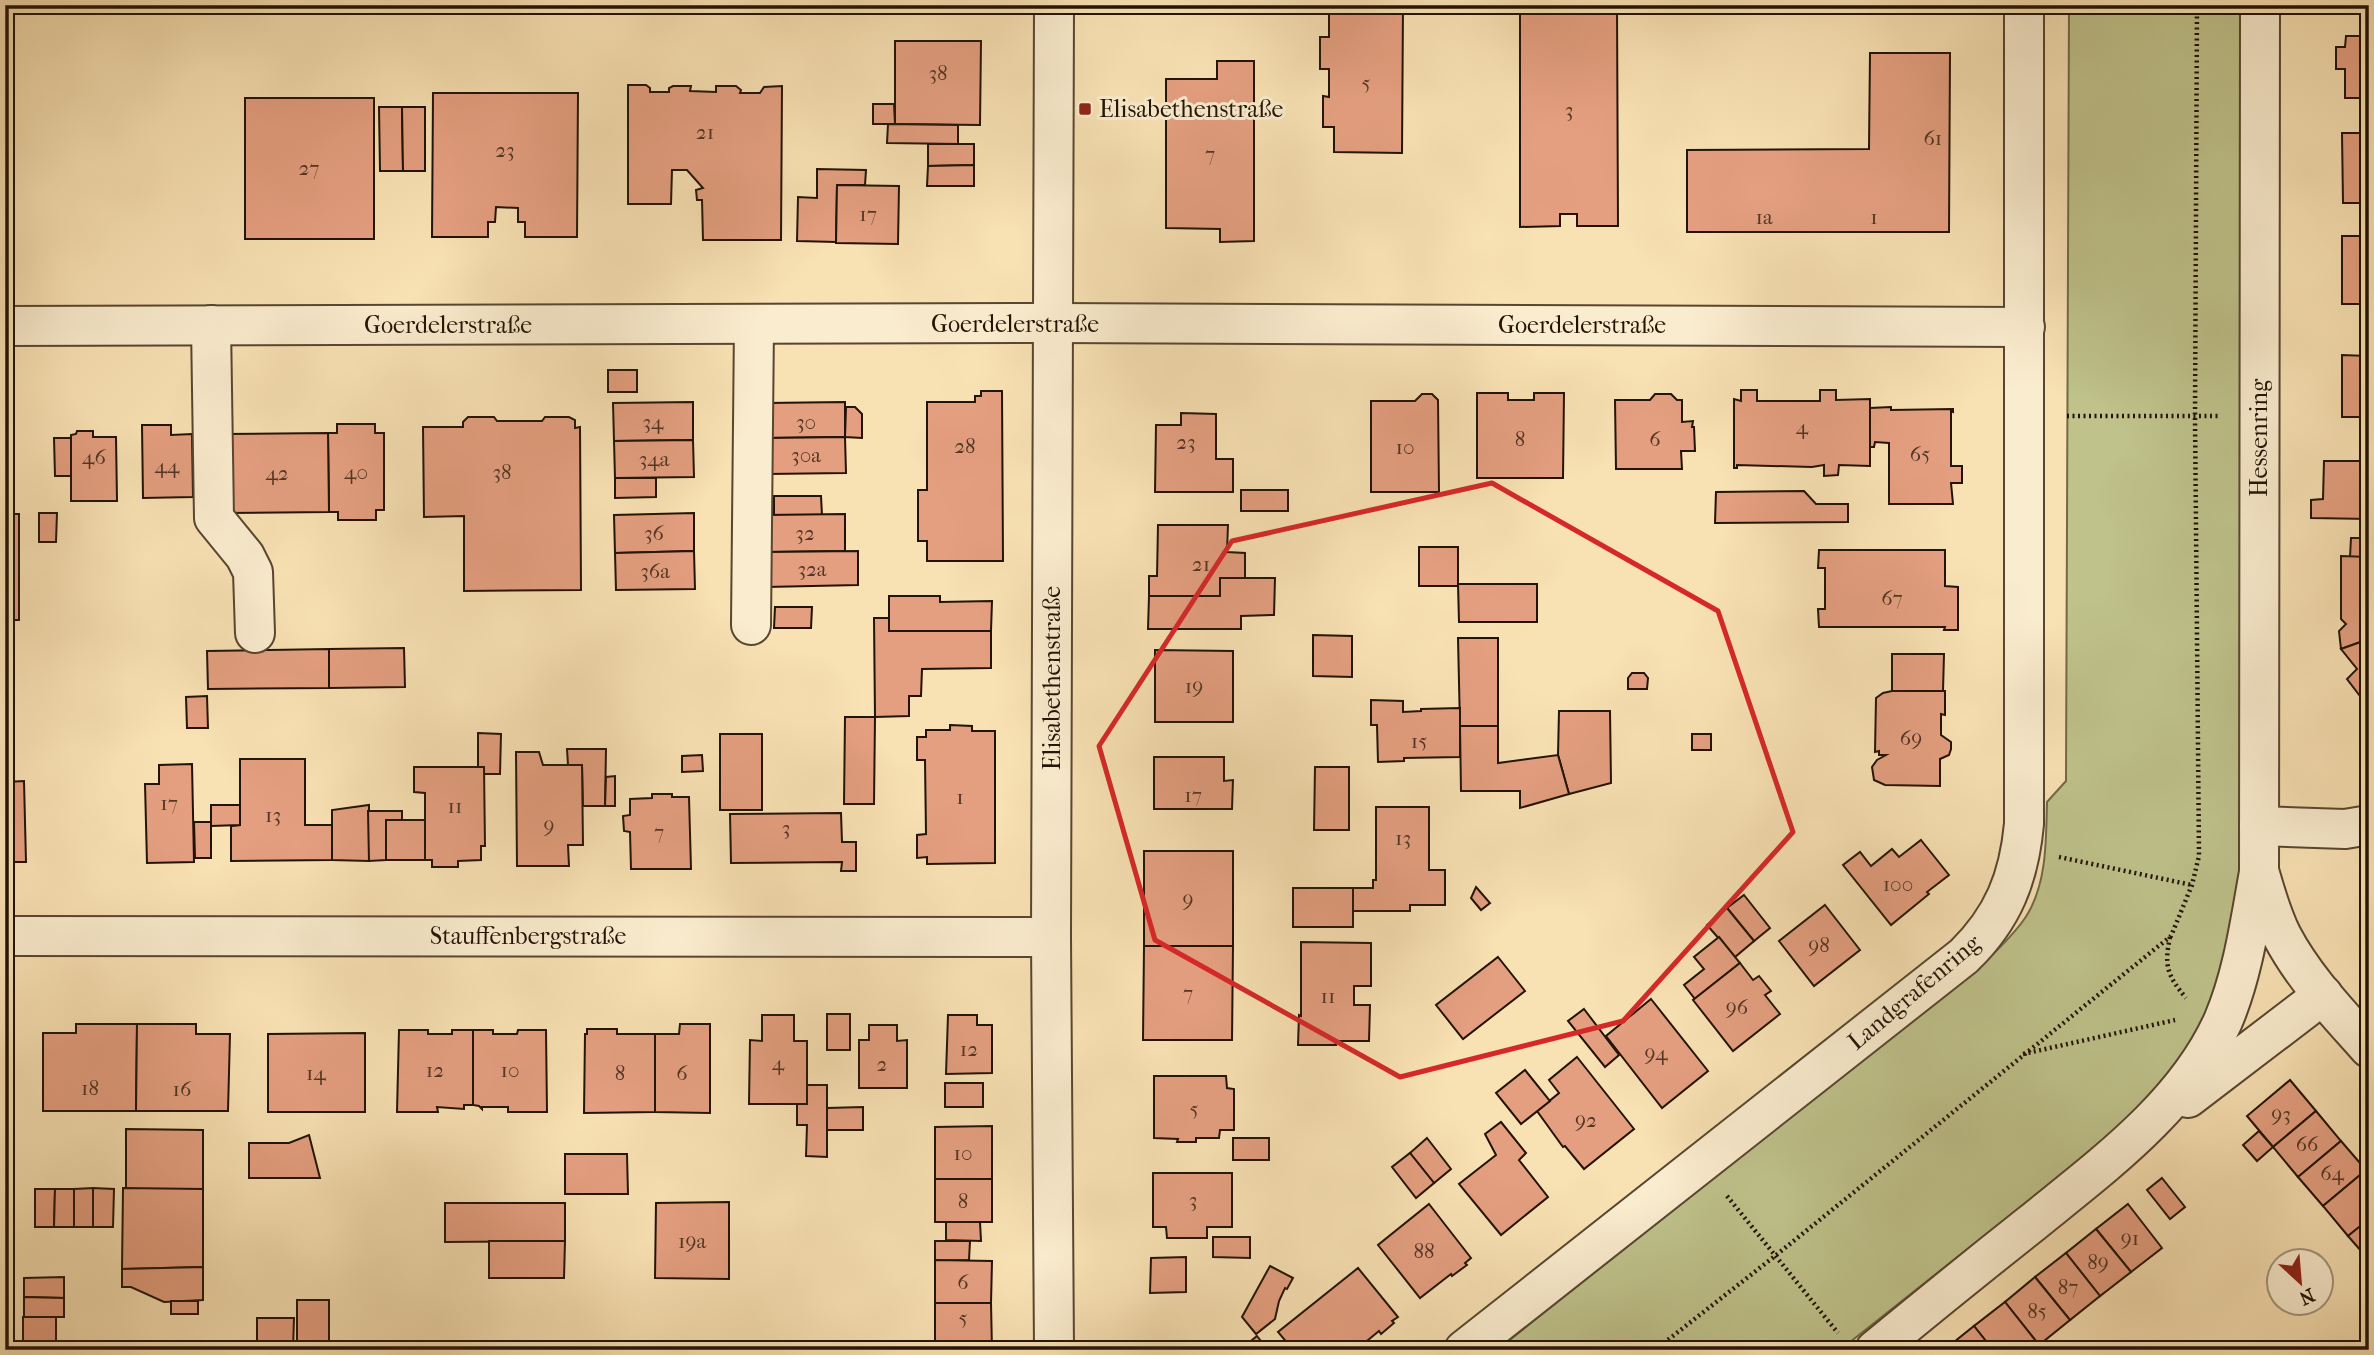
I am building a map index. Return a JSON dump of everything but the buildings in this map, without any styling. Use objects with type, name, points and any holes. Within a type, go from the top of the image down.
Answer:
[{"type":"street","name":"Elisabethenstraße","points":[[1054,5],[1051,937],[1054,1350]]},
{"type":"street","points":[[2024,5],[2025,327]]},
{"type":"street","name":"Hessenring","points":[[2259,872],[2260,5]]},
{"type":"street","name":"Goerdelerstraße","points":[[5,326],[1054,323],[2025,327]]},
{"type":"street","points":[[751,625],[754,324]]},
{"type":"street","points":[[211,326],[214,518],[245,556],[253,572],[255,634]]},
{"type":"street","name":"Landgrafenring","points":[[1464,1350],[1964,956],[1993,924],[2004,904],[2021,848],[2024,824],[2025,327]]},
{"type":"street","points":[[2259,826],[2345,829],[2369,825]]},
{"type":"street","points":[[2259,872],[2282,934],[2309,979],[2369,1048]]},
{"type":"street","points":[[2102,1166],[2165,1106],[2202,1059],[2223,1021],[2237,983],[2259,872]]},
{"type":"street","name":"Stauffenbergstraße","points":[[5,936],[1051,937]]},
{"type":"street","points":[[1860,1346],[2102,1166],[2323,995]]},
{"type":"path","points":[[1655,1350],[2171,936],[2192,885],[2199,856],[2195,417],[2197,5]]},
{"type":"path","points":[[2067,416],[2259,416]]},
{"type":"path","points":[[2021,848],[2192,885]]},
{"type":"path","points":[[2022,1054],[2176,1019]]},
{"type":"path","points":[[1721,1189],[1775,1256],[1860,1346]]},
{"type":"highlighted area","points":[[1492,483],[1718,611],[1793,832],[1623,1021],[1400,1077],[1155,940],[1099,746],[1232,541]]},
{"type":"green space","points":[[2069,5],[2242,5],[2239,889],[2227,947],[2200,1038],[2177,1071],[2099,1145],[1840,1350],[1497,1350],[1983,964],[2018,928],[2034,902],[2044,860],[2047,802],[2066,781]]},
{"type":"place","name":"Elisabethenstraße","points":[[1085,109]]}]
